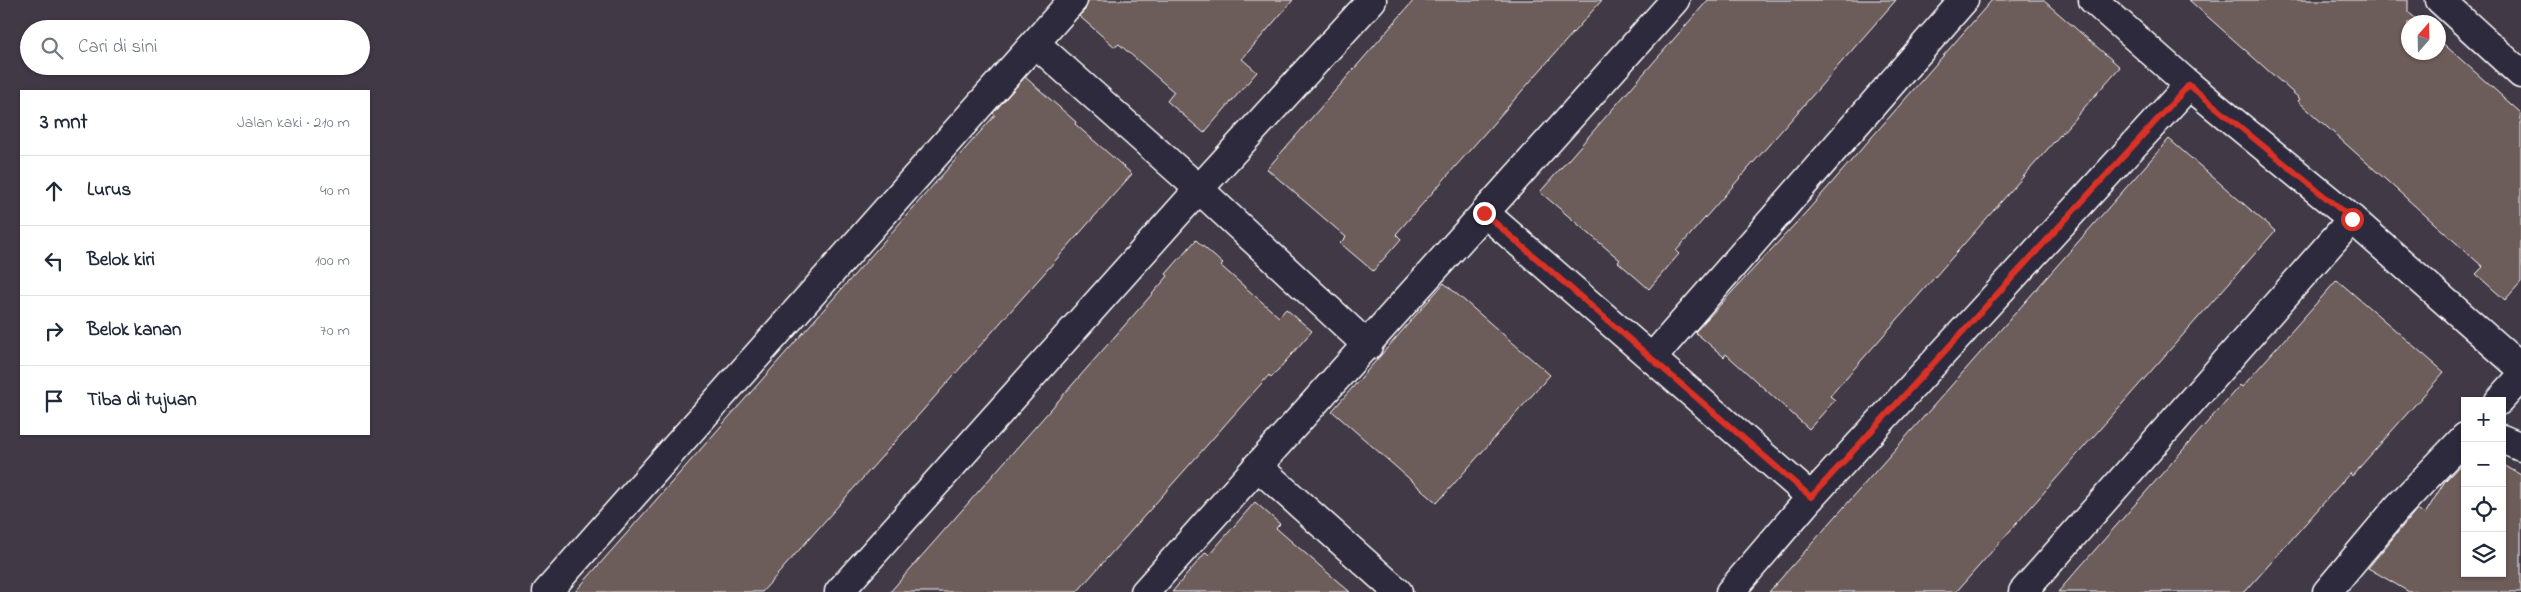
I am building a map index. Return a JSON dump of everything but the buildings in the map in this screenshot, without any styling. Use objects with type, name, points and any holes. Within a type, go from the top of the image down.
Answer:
[{"type":"street","points":[[547,592],[1073,0]]},
{"type":"street","points":[[839,592],[1199,189],[1372,0]]},
{"type":"street","points":[[1145,592],[1257,466],[1368,346],[1484,213],[1675,0]]},
{"type":"street","points":[[1652,358],[1964,0]]},
{"type":"street","points":[[2093,0],[2189,85],[2352,219],[2521,368]]},
{"type":"street","points":[[2440,0],[2521,74]]},
{"type":"street","points":[[1035,42],[1199,189],[1368,346]]},
{"type":"street","points":[[1730,592],[1811,497],[2189,85]]},
{"type":"street","points":[[1484,213],[1811,497]]},
{"type":"street","points":[[2023,592],[2352,219]]},
{"type":"street","points":[[2503,397],[2521,377]]},
{"type":"street","points":[[2331,591],[2398,507],[2461,441]]},
{"type":"street","points":[[2506,441],[2521,447]]},
{"type":"street","points":[[1257,466],[1398,592]]},
{"type":"route","points":[[1484,213],[1811,497],[2189,85],[2352,219]]}]
